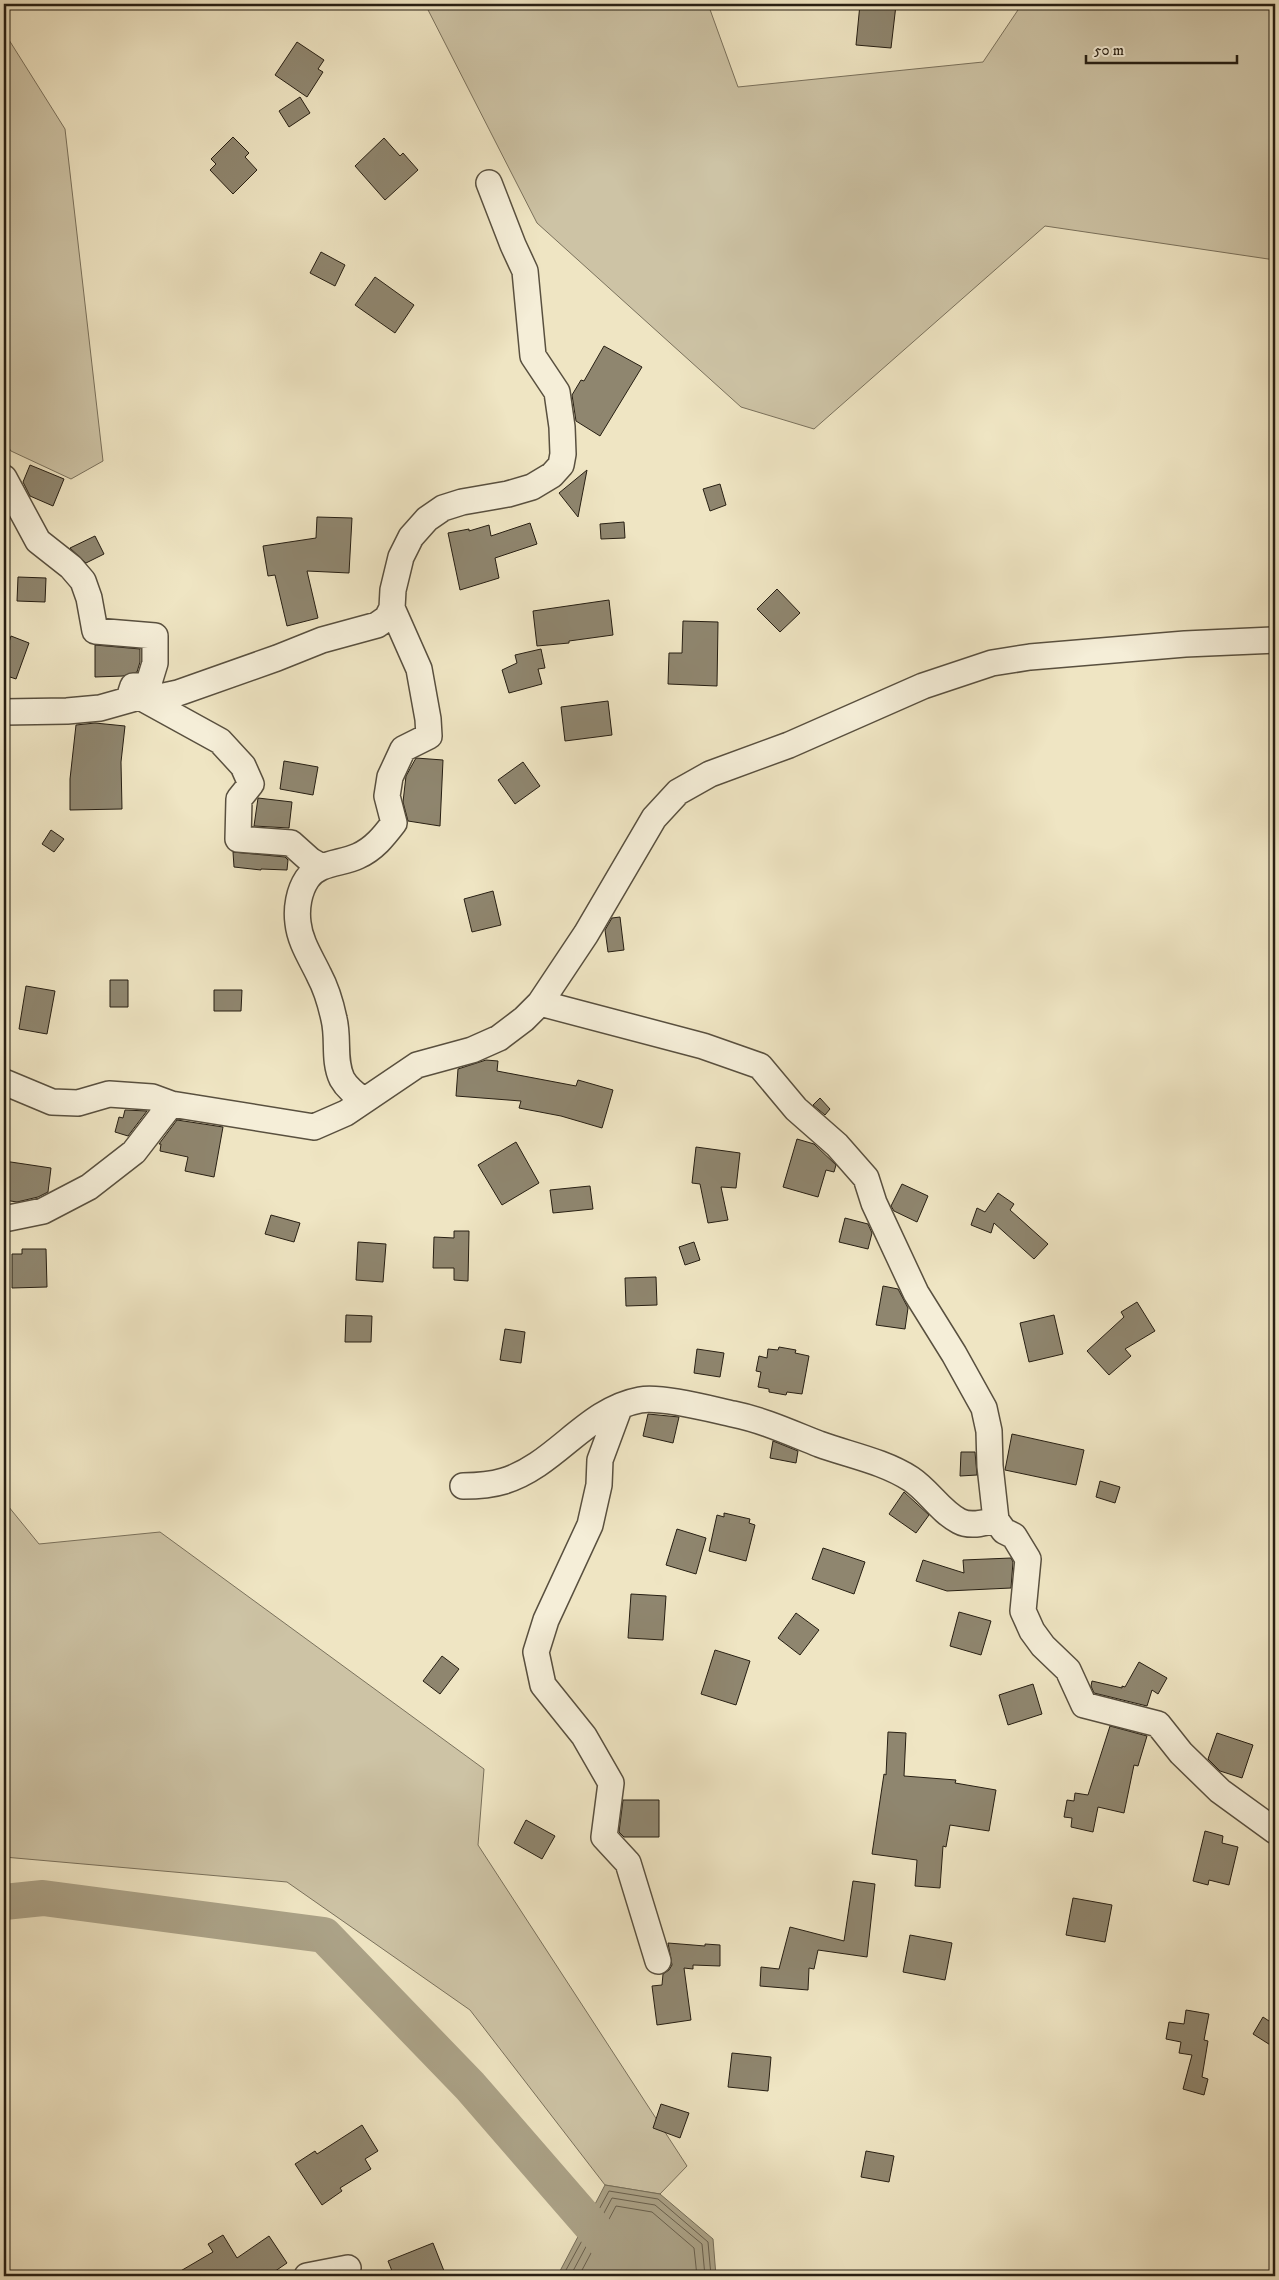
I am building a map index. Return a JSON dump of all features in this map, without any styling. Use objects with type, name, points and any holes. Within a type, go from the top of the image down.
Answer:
[{"type":"street","points":[[4,712],[68,711],[100,708],[139,697],[150,699],[178,692],[277,658],[322,640],[377,625],[387,618],[392,608],[393,590],[402,557],[411,537],[427,519],[443,508],[532,487],[552,476],[561,465],[563,454],[562,427],[557,392],[533,356],[525,270],[489,184]]},
{"type":"street","points":[[4,478],[38,541],[83,580],[96,631],[155,636],[155,663],[148,686],[133,686],[131,692],[220,742],[243,766],[251,784],[239,799],[238,839],[291,843],[310,860],[322,867]]},
{"type":"street","points":[[363,1100],[349,1089],[337,1066],[334,1019],[320,977],[309,958],[298,923],[298,906],[301,890],[308,877],[322,867],[358,857],[381,840],[394,822],[387,796],[390,777],[403,749],[429,736],[428,719],[419,669],[392,608]]},
{"type":"street","points":[[4,1082],[52,1102],[78,1103],[109,1094],[152,1098],[170,1104],[314,1127],[346,1113],[417,1065],[472,1050],[500,1038],[524,1019],[540,1003],[586,934],[654,818],[678,792],[710,774],[789,745],[923,686],[992,663],[1030,657],[1148,647],[1275,640]]},
{"type":"street","points":[[540,1003],[702,1046],[760,1066],[796,1109],[837,1145],[866,1178],[874,1203],[916,1293],[954,1354],[984,1408],[989,1431],[990,1466],[996,1520],[1004,1531],[1014,1536],[1028,1559],[1023,1611],[1032,1631],[1042,1646],[1068,1670],[1084,1705],[1158,1724],[1180,1753],[1220,1791],[1275,1831]]},
{"type":"street","points":[[4,1219],[43,1211],[89,1187],[134,1152],[170,1104]]},
{"type":"street","points":[[463,1486],[485,1485],[505,1481],[528,1471],[594,1420],[620,1406],[641,1400],[662,1400],[735,1414],[786,1430],[892,1470],[926,1490],[945,1512],[960,1522],[979,1525],[996,1520]]},
{"type":"street","points":[[620,1406],[600,1460],[599,1485],[590,1525],[546,1620],[536,1652],[543,1685],[584,1736],[611,1783],[604,1837],[628,1863],[658,1961]]},
{"type":"street","points":[[307,2276],[348,2268]]},
{"type":"shaded area","points":[[425,4],[708,4],[738,87],[983,62],[1022,4],[1275,4],[1275,260],[1045,226],[814,429],[741,407],[537,223]]},
{"type":"shaded area","points":[[4,32],[65,129],[103,461],[71,479],[11,451],[4,441]]},
{"type":"shaded area","points":[[4,1501],[39,1544],[160,1532],[484,1769],[478,1845],[687,2166],[660,2194],[605,2185],[470,2010],[287,1882],[4,1857]]},
{"type":"water","points":[[605,2185],[660,2194],[713,2239],[716,2276],[563,2276],[560,2271]]},
{"type":"building","points":[[860,4],[896,5],[891,48],[856,45]]},
{"type":"building","points":[[297,42],[324,60],[318,69],[323,72],[307,97],[275,75]]},
{"type":"building","points":[[300,97],[310,113],[289,127],[279,111]]},
{"type":"building","points":[[233,137],[249,153],[245,157],[257,170],[233,194],[210,170],[216,164],[211,159]]},
{"type":"building","points":[[384,138],[400,156],[403,153],[418,170],[385,200],[355,166]]},
{"type":"building","points":[[321,252],[345,265],[335,286],[310,273]]},
{"type":"building","points":[[375,277],[414,305],[395,333],[355,305]]},
{"type":"building","points":[[604,346],[642,367],[600,436],[576,421],[572,395],[581,380],[584,381]]},
{"type":"building","points":[[30,465],[64,479],[53,506],[30,496],[23,482]]},
{"type":"building","points":[[587,470],[578,517],[559,493]]},
{"type":"building","points":[[720,484],[726,505],[710,511],[703,489]]},
{"type":"building","points":[[317,517],[352,518],[349,573],[307,571],[318,618],[287,626],[275,575],[268,576],[263,546],[316,538]]},
{"type":"building","points":[[624,522],[625,538],[601,539],[600,524]]},
{"type":"building","points":[[530,523],[537,544],[495,558],[499,578],[460,590],[448,533],[469,529],[469,531],[489,525],[491,536]]},
{"type":"building","points":[[95,536],[104,554],[86,563],[70,548]]},
{"type":"building","points":[[18,577],[46,578],[45,602],[17,601]]},
{"type":"building","points":[[777,589],[800,613],[780,632],[757,609]]},
{"type":"building","points":[[609,600],[613,635],[569,641],[569,643],[537,646],[533,611]]},
{"type":"building","points":[[683,621],[718,622],[717,686],[668,684],[669,653],[682,653]]},
{"type":"building","points":[[11,636],[29,643],[16,679],[4,675],[4,658]]},
{"type":"building","points":[[95,645],[140,649],[140,662],[137,672],[123,676],[95,677]]},
{"type":"building","points":[[541,649],[545,668],[538,669],[542,684],[509,693],[502,670],[517,663],[515,655]]},
{"type":"building","points":[[608,701],[612,735],[565,741],[561,707]]},
{"type":"building","points":[[95,723],[125,726],[121,762],[122,809],[70,810],[70,779],[76,725]]},
{"type":"building","points":[[416,758],[443,760],[440,826],[408,821],[403,802],[406,776]]},
{"type":"building","points":[[284,761],[318,767],[313,795],[280,789]]},
{"type":"building","points":[[523,762],[540,786],[515,804],[498,780]]},
{"type":"building","points":[[258,798],[292,802],[289,828],[254,826]]},
{"type":"building","points":[[51,830],[64,839],[54,852],[42,844]]},
{"type":"building","points":[[233,852],[285,857],[288,860],[287,870],[234,867]]},
{"type":"building","points":[[493,891],[501,925],[472,932],[464,899]]},
{"type":"building","points":[[620,917],[624,950],[608,952],[605,930],[612,918]]},
{"type":"building","points":[[110,980],[128,980],[128,1007],[110,1007]]},
{"type":"building","points":[[26,986],[55,991],[47,1034],[19,1029]]},
{"type":"building","points":[[214,990],[242,990],[241,1011],[214,1011]]},
{"type":"building","points":[[486,1060],[498,1061],[497,1071],[576,1086],[578,1080],[613,1090],[602,1128],[561,1116],[519,1108],[521,1101],[456,1096],[458,1069]]},
{"type":"building","points":[[820,1098],[830,1109],[825,1115],[813,1105]]},
{"type":"building","points":[[125,1110],[147,1111],[128,1136],[115,1132],[119,1117],[123,1118]]},
{"type":"building","points":[[177,1120],[223,1127],[214,1177],[185,1171],[188,1157],[160,1151],[161,1144],[159,1144]]},
{"type":"building","points":[[797,1139],[814,1144],[836,1165],[834,1172],[826,1170],[818,1197],[783,1187]]},
{"type":"building","points":[[516,1142],[539,1183],[502,1205],[478,1165]]},
{"type":"building","points":[[696,1147],[740,1153],[736,1188],[721,1187],[728,1220],[708,1223],[700,1184],[692,1183]]},
{"type":"building","points":[[4,1161],[51,1168],[48,1192],[38,1197],[17,1202],[4,1200]]},
{"type":"building","points":[[902,1184],[928,1196],[917,1222],[894,1211],[891,1206]]},
{"type":"building","points":[[590,1186],[593,1209],[553,1213],[550,1190]]},
{"type":"building","points":[[998,1193],[1014,1204],[1010,1210],[1048,1244],[1034,1259],[994,1223],[991,1233],[971,1225],[977,1208],[985,1212]]},
{"type":"building","points":[[271,1215],[300,1223],[294,1242],[265,1234]]},
{"type":"building","points":[[845,1218],[868,1224],[872,1233],[868,1249],[839,1242]]},
{"type":"building","points":[[454,1231],[469,1231],[468,1281],[454,1280],[454,1268],[433,1268],[434,1237],[454,1238]]},
{"type":"building","points":[[358,1242],[386,1244],[383,1282],[356,1280]]},
{"type":"building","points":[[694,1242],[700,1260],[685,1265],[679,1247]]},
{"type":"building","points":[[22,1249],[46,1249],[47,1287],[12,1288],[12,1254],[22,1254]]},
{"type":"building","points":[[656,1277],[657,1305],[626,1306],[625,1278]]},
{"type":"building","points":[[883,1286],[898,1289],[908,1308],[905,1329],[876,1325]]},
{"type":"building","points":[[1137,1302],[1155,1331],[1125,1349],[1131,1356],[1109,1375],[1087,1351],[1124,1317],[1121,1312]]},
{"type":"building","points":[[346,1315],[372,1316],[371,1342],[345,1342]]},
{"type":"building","points":[[1054,1315],[1063,1354],[1029,1362],[1020,1323]]},
{"type":"building","points":[[505,1329],[525,1332],[521,1363],[500,1360]]},
{"type":"building","points":[[779,1347],[796,1350],[795,1353],[809,1356],[802,1394],[787,1392],[786,1395],[769,1392],[769,1389],[758,1387],[761,1372],[756,1371],[759,1356],[767,1358],[768,1349],[778,1350]]},
{"type":"building","points":[[697,1349],[724,1353],[720,1377],[694,1373]]},
{"type":"building","points":[[648,1414],[679,1417],[673,1443],[643,1436]]},
{"type":"building","points":[[1012,1434],[1084,1450],[1076,1485],[1005,1470]]},
{"type":"building","points":[[773,1441],[798,1451],[796,1463],[770,1458]]},
{"type":"building","points":[[961,1452],[975,1452],[977,1475],[960,1476]]},
{"type":"building","points":[[1100,1481],[1120,1487],[1115,1503],[1096,1497]]},
{"type":"building","points":[[904,1492],[929,1515],[916,1533],[889,1514]]},
{"type":"building","points":[[724,1513],[750,1519],[749,1523],[755,1525],[746,1561],[709,1551],[717,1515],[724,1517]]},
{"type":"building","points":[[677,1529],[706,1538],[696,1574],[666,1565]]},
{"type":"building","points":[[823,1548],[865,1562],[854,1594],[812,1579]]},
{"type":"building","points":[[1011,1558],[1013,1562],[1011,1588],[947,1591],[916,1581],[923,1560],[964,1573],[963,1560]]},
{"type":"building","points":[[631,1594],[666,1596],[663,1640],[628,1638]]},
{"type":"building","points":[[959,1612],[991,1621],[981,1655],[950,1646]]},
{"type":"building","points":[[796,1613],[819,1630],[800,1655],[778,1638]]},
{"type":"building","points":[[715,1650],[750,1661],[736,1705],[701,1694]]},
{"type":"building","points":[[442,1656],[459,1669],[440,1694],[423,1681]]},
{"type":"building","points":[[1139,1662],[1167,1678],[1158,1694],[1152,1690],[1147,1706],[1094,1693],[1091,1686],[1092,1681],[1122,1688],[1122,1686],[1125,1687]]},
{"type":"building","points":[[1033,1684],[1042,1714],[1008,1725],[999,1695]]},
{"type":"building","points":[[1110,1726],[1147,1736],[1138,1766],[1134,1765],[1124,1813],[1098,1807],[1093,1832],[1071,1827],[1072,1818],[1064,1817],[1067,1800],[1074,1801],[1075,1793],[1088,1795]]},
{"type":"building","points":[[888,1732],[906,1733],[904,1776],[956,1780],[955,1783],[996,1790],[989,1831],[950,1825],[946,1847],[943,1846],[940,1888],[915,1886],[917,1860],[872,1854],[884,1774],[886,1775]]},
{"type":"building","points":[[1217,1733],[1253,1745],[1242,1778],[1220,1771],[1208,1759]]},
{"type":"building","points":[[623,1800],[659,1800],[659,1837],[624,1837],[619,1832]]},
{"type":"building","points":[[526,1820],[555,1836],[542,1859],[514,1843]]},
{"type":"building","points":[[1205,1831],[1223,1836],[1222,1843],[1238,1847],[1229,1885],[1209,1880],[1208,1885],[1193,1881]]},
{"type":"building","points":[[853,1881],[875,1884],[867,1957],[818,1950],[814,1969],[809,1968],[808,1990],[760,1986],[761,1967],[779,1969],[790,1927],[844,1941]]},
{"type":"building","points":[[1073,1898],[1112,1905],[1105,1942],[1066,1935]]},
{"type":"building","points":[[910,1935],[952,1943],[945,1980],[903,1972]]},
{"type":"building","points":[[668,1943],[705,1946],[705,1944],[720,1945],[720,1966],[693,1965],[693,1969],[684,1968],[691,2020],[657,2025],[652,1986],[662,1985],[663,1974],[672,1965]]},
{"type":"building","points":[[1186,2010],[1209,2014],[1204,2040],[1208,2041],[1202,2077],[1208,2079],[1204,2095],[1183,2089],[1192,2055],[1179,2053],[1181,2042],[1166,2039],[1169,2022],[1184,2024]]},
{"type":"building","points":[[1263,2017],[1275,2025],[1275,2048],[1253,2034]]},
{"type":"building","points":[[732,2053],[771,2057],[768,2091],[728,2087]]},
{"type":"building","points":[[661,2104],[689,2113],[680,2138],[653,2128]]},
{"type":"building","points":[[362,2125],[378,2151],[365,2159],[371,2169],[340,2188],[342,2191],[322,2205],[295,2164],[315,2151],[317,2154]]},
{"type":"building","points":[[866,2151],[894,2156],[889,2182],[861,2177]]},
{"type":"building","points":[[223,2235],[237,2258],[269,2236],[287,2263],[268,2276],[172,2276],[213,2252],[208,2244]]},
{"type":"building","points":[[433,2243],[446,2276],[394,2276],[388,2261]]},
{"type":"waterway","points":[[4,1902],[43,1898],[324,1935],[470,2086],[635,2276]]}]
